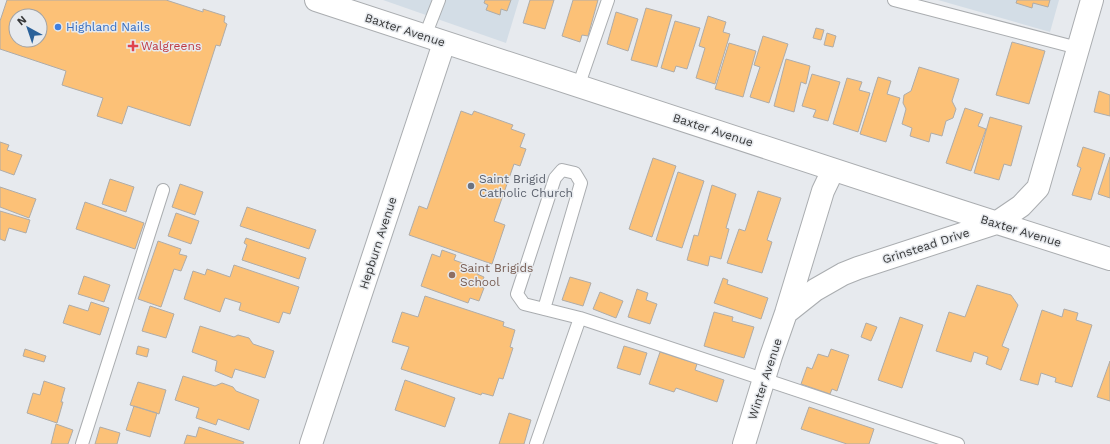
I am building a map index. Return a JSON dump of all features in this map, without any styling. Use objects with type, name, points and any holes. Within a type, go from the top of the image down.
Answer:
[{"type":"main road","name":"Baxter Avenue","points":[[316,0],[833,170],[1110,259]]},
{"type":"main road","name":"Grinstead Drive","points":[[786,313],[815,290],[844,274],[868,264],[916,250],[996,223],[1021,206],[1038,188],[1092,0]]},
{"type":"main road","name":"Hepburn Avenue","points":[[311,444],[435,40]]},
{"type":"main road","name":"Winter Avenue","points":[[744,444],[823,191],[833,170]]},
{"type":"lane","points":[[435,40],[439,0]]},
{"type":"lane","points":[[578,86],[608,0]]},
{"type":"lane","points":[[894,0],[1078,48]]},
{"type":"lane","points":[[544,309],[581,183],[575,173],[562,170],[555,178],[517,294],[524,304],[544,309],[580,318],[958,444]]},
{"type":"lane","points":[[82,444],[163,190]]},
{"type":"lane","points":[[536,444],[580,318]]},
{"type":"shaded area","points":[[383,0],[519,0],[506,43]]},
{"type":"shaded area","points":[[938,0],[1059,0],[1050,32]]},
{"type":"building","points":[[7,0],[166,0],[203,12],[203,9],[225,16],[224,22],[227,24],[220,46],[216,45],[190,126],[128,106],[122,124],[97,116],[103,98],[62,85],[66,71],[0,49],[0,21]]},
{"type":"building","points":[[485,0],[511,0],[507,11],[501,9],[500,15],[486,10],[488,5],[484,3]]},
{"type":"building","points":[[530,0],[554,0],[545,29],[523,23]]},
{"type":"building","points":[[573,0],[598,0],[588,36],[582,35],[580,42],[562,36]]},
{"type":"building","points":[[1017,0],[1050,0],[1048,7],[1033,3],[1032,8],[1016,3]]},
{"type":"building","points":[[646,8],[672,15],[657,67],[631,60]]},
{"type":"building","points":[[616,12],[638,19],[628,51],[607,44]]},
{"type":"building","points":[[708,16],[726,22],[723,32],[730,34],[715,84],[696,78],[705,48],[699,46]]},
{"type":"building","points":[[675,21],[700,28],[687,69],[676,66],[674,72],[661,68]]},
{"type":"building","points":[[816,28],[824,30],[821,40],[813,38]]},
{"type":"building","points":[[827,33],[836,36],[833,47],[824,45]]},
{"type":"building","points":[[763,36],[788,44],[769,103],[750,97],[760,67],[754,65]]},
{"type":"building","points":[[1012,42],[1045,51],[1029,104],[996,95]]},
{"type":"building","points":[[729,43],[756,51],[743,97],[715,89]]},
{"type":"building","points":[[786,59],[810,66],[806,84],[801,82],[794,112],[774,106]]},
{"type":"building","points":[[919,67],[959,79],[952,101],[956,109],[953,118],[946,121],[942,136],[931,133],[929,142],[910,136],[912,128],[902,124],[906,109],[903,103],[904,95],[911,91]]},
{"type":"building","points":[[812,74],[840,82],[828,121],[813,117],[816,110],[802,106]]},
{"type":"building","points":[[878,77],[891,81],[887,94],[900,98],[886,142],[860,134]]},
{"type":"building","points":[[847,78],[862,82],[859,90],[870,93],[858,132],[833,124]]},
{"type":"building","points":[[1099,91],[1110,95],[1110,116],[1094,112]]},
{"type":"building","points":[[965,108],[983,114],[978,126],[986,129],[971,171],[946,163]]},
{"type":"building","name":"Saint Brigid Catholic Church","points":[[461,111],[472,115],[474,111],[513,125],[511,129],[525,134],[520,147],[526,149],[520,166],[514,164],[494,221],[505,225],[492,264],[409,235],[419,206],[427,209]]},
{"type":"building","points":[[990,117],[1022,126],[1011,166],[1004,164],[999,180],[974,173]]},
{"type":"building","points":[[0,142],[9,145],[7,150],[22,155],[14,175],[0,170]]},
{"type":"building","points":[[1083,147],[1105,154],[1091,200],[1072,195],[1081,168],[1077,166]]},
{"type":"building","points":[[1110,157],[1110,198],[1098,194]]},
{"type":"building","points":[[653,158],[676,166],[652,237],[629,229]]},
{"type":"building","points":[[678,172],[704,181],[682,248],[656,240]]},
{"type":"building","points":[[110,179],[134,187],[126,212],[102,204]]},
{"type":"building","points":[[180,184],[203,192],[195,215],[172,207]]},
{"type":"building","points":[[712,185],[736,194],[726,228],[729,229],[721,259],[710,256],[708,266],[687,260],[694,235],[698,236]]},
{"type":"building","points":[[0,187],[36,199],[29,218],[0,207]]},
{"type":"building","points":[[758,191],[781,198],[767,240],[772,242],[762,273],[727,263],[739,229],[745,231]]},
{"type":"building","points":[[85,202],[144,223],[135,249],[76,229]]},
{"type":"building","points":[[247,207],[316,230],[309,249],[240,226]]},
{"type":"building","points":[[0,211],[30,220],[26,233],[9,228],[5,241],[0,239]]},
{"type":"building","points":[[176,213],[199,221],[191,244],[168,236]]},
{"type":"building","points":[[246,238],[306,258],[299,279],[242,260],[247,245],[244,243]]},
{"type":"building","points":[[158,241],[181,249],[179,254],[187,256],[181,271],[174,269],[161,307],[138,299]]},
{"type":"building","name":"Saint Brigids School","points":[[442,250],[456,255],[454,260],[479,269],[477,274],[484,277],[480,287],[484,288],[479,301],[470,298],[468,303],[421,286],[432,254],[440,257]]},
{"type":"building","points":[[234,265],[299,287],[290,314],[283,312],[279,323],[239,310],[241,303],[225,298],[220,312],[184,299],[193,271],[205,275],[207,269],[230,277]]},
{"type":"building","points":[[84,276],[110,285],[104,302],[78,294]]},
{"type":"building","points":[[570,277],[591,283],[583,306],[562,300]]},
{"type":"building","points":[[723,278],[728,280],[727,284],[768,298],[761,319],[714,303]]},
{"type":"building","points":[[977,285],[1011,295],[1018,305],[1002,346],[1009,349],[1001,370],[986,364],[988,357],[974,352],[971,362],[936,351],[949,312],[965,317]]},
{"type":"building","points":[[637,289],[648,293],[646,300],[657,304],[650,324],[628,317]]},
{"type":"building","points":[[600,292],[623,301],[616,318],[593,309]]},
{"type":"building","points":[[425,296],[504,322],[503,326],[515,330],[510,347],[513,348],[503,379],[499,378],[493,396],[482,393],[481,395],[401,369],[409,347],[392,342],[402,312],[418,317]]},
{"type":"building","points":[[91,302],[109,308],[100,335],[63,323],[69,305],[88,311]]},
{"type":"building","points":[[150,306],[174,314],[166,338],[142,331]]},
{"type":"building","points":[[1064,309],[1078,313],[1076,320],[1092,325],[1072,387],[1055,382],[1056,378],[1041,373],[1038,385],[1020,380],[1042,310],[1062,317]]},
{"type":"building","points":[[714,312],[733,317],[732,321],[754,327],[744,358],[704,346]]},
{"type":"building","points":[[900,317],[923,325],[902,388],[878,380]]},
{"type":"building","points":[[866,323],[877,327],[871,341],[861,337]]},
{"type":"building","points":[[200,326],[234,337],[238,335],[249,338],[253,344],[274,351],[265,378],[235,369],[232,378],[215,371],[217,361],[192,352]]},
{"type":"building","points":[[138,346],[149,349],[147,357],[136,354]]},
{"type":"building","points":[[624,346],[647,353],[640,375],[617,368]]},
{"type":"building","points":[[25,349],[46,356],[44,362],[23,356]]},
{"type":"building","points":[[831,349],[849,355],[837,391],[832,389],[830,394],[801,384],[807,367],[812,369],[818,354],[828,357]]},
{"type":"building","points":[[660,352],[697,364],[695,370],[724,380],[717,402],[676,388],[674,392],[649,384]]},
{"type":"building","points":[[1110,361],[1110,401],[1097,397]]},
{"type":"building","points":[[183,376],[215,386],[222,383],[233,387],[236,391],[259,400],[249,430],[218,419],[216,425],[196,418],[199,408],[175,400]]},
{"type":"building","points":[[405,380],[455,398],[445,427],[395,410]]},
{"type":"building","points":[[44,381],[65,388],[57,423],[27,413],[33,393],[40,395]]},
{"type":"building","points":[[138,382],[166,390],[159,414],[130,405]]},
{"type":"building","points":[[134,406],[157,413],[150,437],[126,430]]},
{"type":"building","points":[[809,407],[874,429],[869,444],[847,444],[801,429]]},
{"type":"building","points":[[509,413],[531,420],[524,444],[499,444]]},
{"type":"building","points":[[56,424],[73,430],[68,444],[51,444]]},
{"type":"building","points":[[100,427],[120,433],[117,444],[95,444]]},
{"type":"building","points":[[199,427],[244,442],[243,444],[184,444],[187,435],[196,437]]},
{"type":"place","name":"Highland Nails","points":[[58,27]]},
{"type":"place","name":"Walgreens","points":[[133,46]]},
{"type":"place","name":"Saint Brigid Catholic Church","points":[[471,186]]},
{"type":"place","name":"Saint Brigids School","points":[[452,275]]}]
